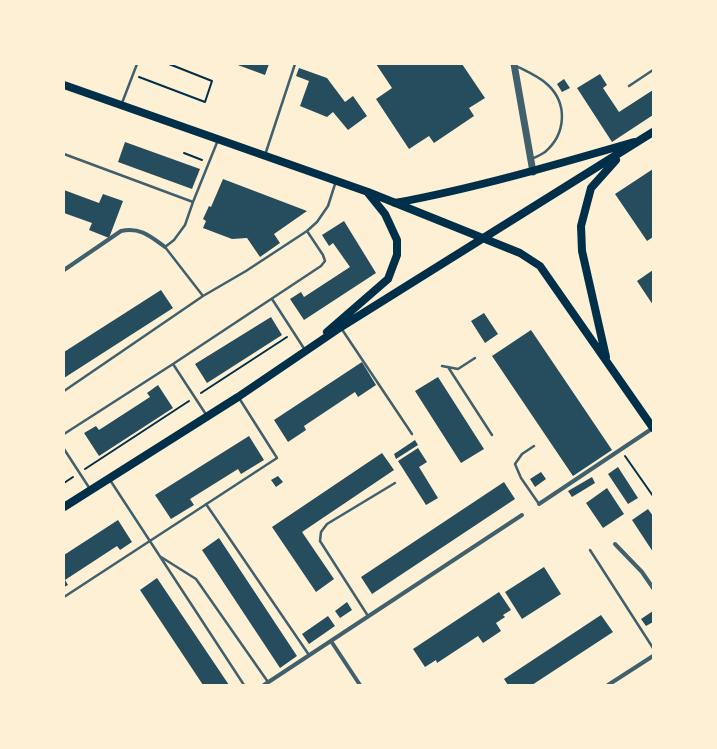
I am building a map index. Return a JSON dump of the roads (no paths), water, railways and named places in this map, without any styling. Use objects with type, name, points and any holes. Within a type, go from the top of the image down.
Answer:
[{"type":"main road","points":[[64,85],[368,192],[520,253],[540,266],[653,428]]},
{"type":"main road","points":[[64,507],[238,397],[309,348],[653,132]]},
{"type":"main road","points":[[395,203],[467,189],[533,172],[642,139]]},
{"type":"main road","points":[[608,362],[582,251],[581,226],[591,188],[623,152]]},
{"type":"main road","points":[[309,348],[388,279],[397,254],[397,240],[385,214],[368,192]]},
{"type":"street","points":[[514,64],[533,172]]},
{"type":"street","points":[[64,270],[121,231],[131,229],[144,232],[165,246]]},
{"type":"street","points":[[539,504],[653,428]]},
{"type":"street","points":[[264,685],[522,515]]},
{"type":"street","points":[[615,544],[642,572],[653,588]]},
{"type":"street","points":[[331,641],[360,685]]},
{"type":"street","points":[[608,685],[653,656]]},
{"type":"lane","points":[[121,105],[137,64]]},
{"type":"lane","points":[[264,155],[295,64]]},
{"type":"lane","points":[[514,64],[547,84],[558,96],[562,116],[562,128],[555,140],[545,152],[531,159]]},
{"type":"lane","points":[[629,86],[653,70]]},
{"type":"lane","points":[[202,296],[165,246],[174,240],[185,225],[192,202],[218,139]]},
{"type":"lane","points":[[64,154],[192,202]]},
{"type":"lane","points":[[64,391],[202,296],[246,272],[307,231],[317,222],[328,206],[336,181]]},
{"type":"lane","points":[[64,434],[321,266],[325,261],[323,255],[307,231]]},
{"type":"lane","points":[[272,299],[294,332],[309,348]]},
{"type":"lane","points":[[341,328],[412,434]]},
{"type":"lane","points":[[442,366],[458,369],[475,358]]},
{"type":"lane","points":[[173,364],[207,416]]},
{"type":"lane","points":[[448,367],[492,435]]},
{"type":"lane","points":[[64,597],[148,541],[278,458],[238,397]]},
{"type":"lane","points":[[534,446],[522,454],[515,464],[521,478],[539,504]]},
{"type":"lane","points":[[64,449],[90,490]]},
{"type":"lane","points":[[108,478],[244,685]]},
{"type":"lane","points":[[368,617],[320,541],[320,532],[327,524],[395,483]]},
{"type":"lane","points":[[206,504],[309,655]]},
{"type":"lane","points":[[590,550],[653,648]]},
{"type":"lane","points":[[160,556],[196,578],[268,682]]}]
